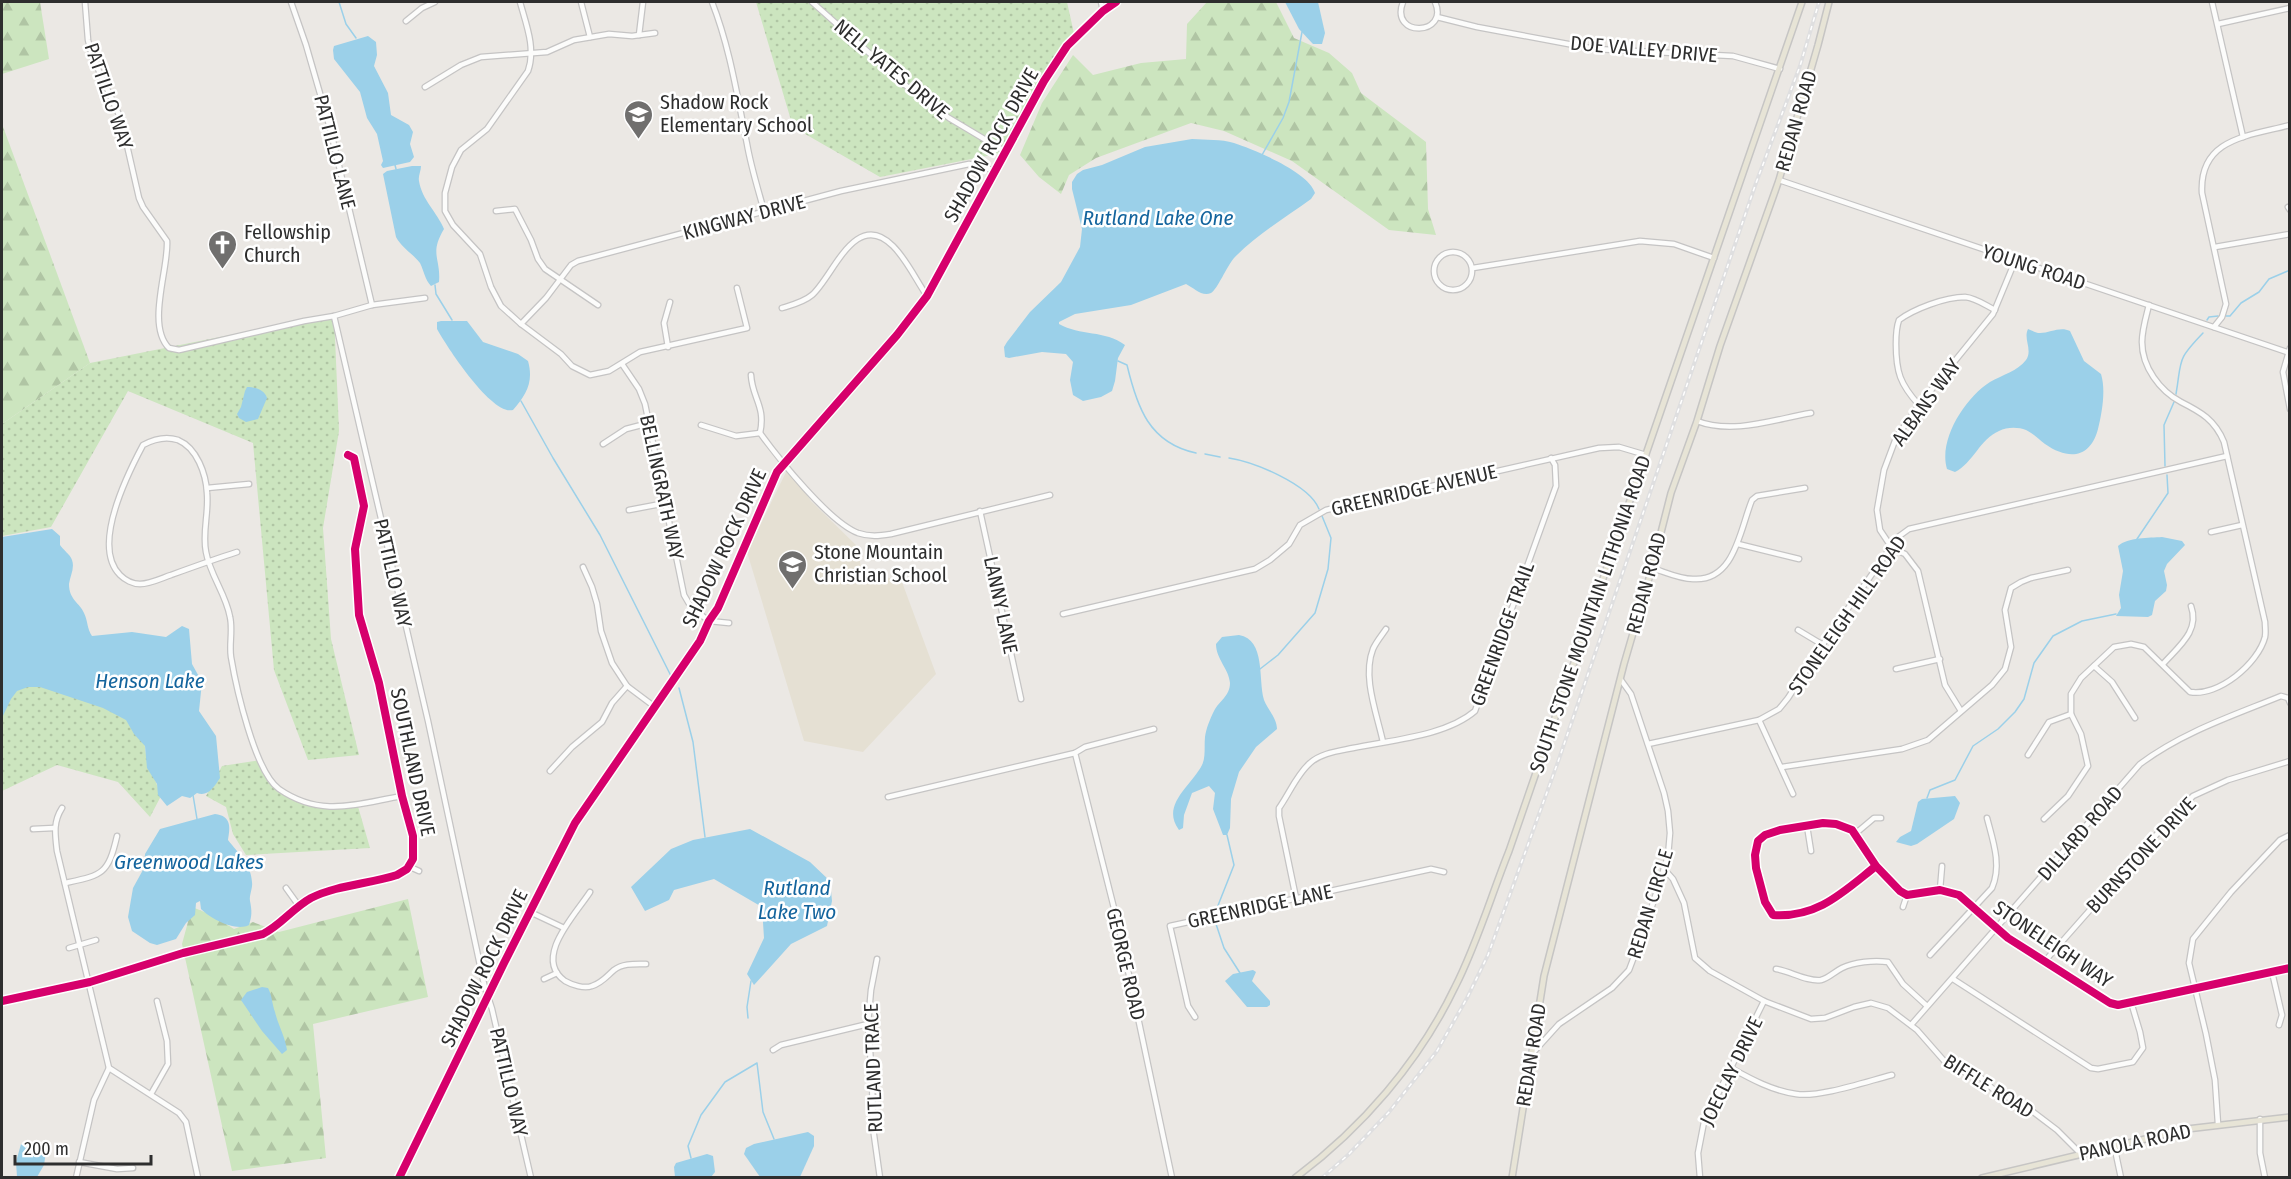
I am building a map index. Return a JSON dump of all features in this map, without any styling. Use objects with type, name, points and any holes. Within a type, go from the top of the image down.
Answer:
[{"type":"main road","name":"SOUTH STONE MOUNTAIN LITHONIA ROAD","points":[[1295,1178],[1342,1139],[1396,1080],[1424,1041],[1455,988],[1509,851],[1802,2]]},
{"type":"main road","name":"REDAN ROAD","points":[[1512,1178],[1544,976],[1671,493],[1779,180],[1829,2]]},
{"type":"main road","name":"PANOLA ROAD","points":[[1982,1178],[2114,1145],[2218,1124],[2289,1117]]},
{"type":"street","name":"PATTILLO WAY","points":[[85,2],[92,56],[121,119],[142,207],[167,241],[159,304],[160,327],[165,344],[173,350],[180,350],[334,316],[431,737],[484,984],[531,1178]]},
{"type":"street","name":"PATTILLO LANE","points":[[291,2],[330,128],[372,305]]},
{"type":"street","points":[[406,21],[422,8],[435,2]]},
{"type":"street","points":[[520,2],[532,53],[528,71],[492,123],[480,136],[461,150],[448,180],[444,202],[445,211],[453,225],[480,254],[491,287],[501,306],[520,324],[561,354],[572,366],[591,375],[601,374],[640,352],[747,328],[737,288]]},
{"type":"street","points":[[581,2],[590,37]]},
{"type":"street","points":[[639,35],[643,2]]},
{"type":"street","points":[[712,2],[725,38],[750,158],[764,211]]},
{"type":"street","name":"NELL YATES DRIVE","points":[[812,2],[912,91],[949,118],[1006,152]]},
{"type":"street","points":[[1101,2],[1103,11]]},
{"type":"street","name":"SHADOW ROCK DRIVE","points":[[399,1178],[575,823],[700,640],[726,594],[754,520],[782,464],[897,335],[927,296],[1044,81],[1067,46],[1103,11],[1116,2]]},
{"type":"street","points":[[1403,2],[1401,15],[1407,25],[1413,28],[1425,28],[1434,22],[1438,11],[1435,2]]},
{"type":"street","points":[[2212,2],[2243,137]]},
{"type":"street","points":[[2217,24],[2289,8]]},
{"type":"street","name":"DOE VALLEY DRIVE","points":[[1437,17],[1477,27],[1595,49],[1733,56],[1780,69]]},
{"type":"street","points":[[425,87],[472,60],[547,52],[574,40],[590,37],[619,33],[639,35],[655,33]]},
{"type":"street","points":[[2214,327],[2222,317],[2226,304],[2202,193],[2203,173],[2209,158],[2218,148],[2243,137],[2289,125]]},
{"type":"street","name":"KINGWAY DRIVE","points":[[520,324],[543,302],[571,265],[578,261],[842,191],[964,165],[980,166],[995,171]]},
{"type":"street","name":"YOUNG ROAD","points":[[1779,180],[2289,351]]},
{"type":"street","points":[[496,211],[515,209],[545,269],[598,305]]},
{"type":"street","points":[[2215,247],[2289,234]]},
{"type":"street","points":[[782,308],[802,302],[813,295],[846,249],[855,240],[868,237],[881,238],[892,245],[927,296]]},
{"type":"street","points":[[1473,268],[1640,241],[1674,244],[1714,258]]},
{"type":"street","points":[[1452,252],[1461,254],[1473,268],[1466,285],[1454,290],[1441,288],[1434,271],[1438,258],[1452,252]]},
{"type":"street","name":"ALBANS WAY","points":[[1961,711],[1946,685],[1918,571],[1905,554],[1892,548],[1880,530],[1877,516],[1884,470],[1896,438],[1919,405],[1995,310],[2015,261]]},
{"type":"street","points":[[1919,405],[1902,383],[1896,363],[1896,327],[1899,320],[1922,306],[1963,297],[1976,300],[1995,310]]},
{"type":"street","points":[[334,316],[372,305],[424,298]]},
{"type":"street","points":[[668,347],[664,323],[670,302]]},
{"type":"street","points":[[2044,819],[2068,796],[2088,766],[2081,734],[2071,714],[2071,694],[2075,686],[2114,646],[2131,644],[2144,647],[2163,663],[2187,689],[2195,693],[2220,687],[2253,659],[2265,637],[2265,622],[2222,435],[2210,419],[2168,393],[2154,378],[2147,365],[2142,342],[2149,305]]},
{"type":"street","points":[[2289,351],[2283,372],[2289,409]]},
{"type":"street","name":"BELLINGRATH WAY","points":[[622,364],[639,389],[649,423],[684,595],[691,607],[709,621]]},
{"type":"street","points":[[751,375],[751,384],[758,396],[763,416],[760,433],[782,464],[840,522],[867,536],[877,537],[900,532],[1050,495]]},
{"type":"street","points":[[1697,421],[1717,426],[1737,426],[1811,413]]},
{"type":"street","points":[[603,444],[626,429],[649,423]]},
{"type":"street","points":[[701,426],[736,436],[760,433]]},
{"type":"street","points":[[237,552],[209,562],[157,580],[142,584],[135,584],[123,578],[114,569],[108,548],[111,522],[143,445],[152,440],[170,438],[188,445],[200,464],[207,488],[205,537],[209,562],[230,617],[231,656],[238,693],[260,762],[269,779],[287,793],[308,802],[333,808],[402,796]]},
{"type":"street","name":"GREENRIDGE AVENUE","points":[[1063,614],[1255,569],[1289,544],[1300,525],[1326,510],[1599,448],[1619,447],[1646,455]]},
{"type":"street","name":"SOUTHLAND DRIVE","points":[[2,1001],[90,982],[183,953],[262,934],[274,928],[299,906],[323,893],[397,875],[413,860],[414,843],[379,683],[359,615],[355,549],[364,506],[354,458],[348,454]]},
{"type":"street","name":"STONELEIGH HILL ROAD","points":[[1648,744],[1760,720],[1774,713],[1784,704],[1898,537],[1915,526],[2228,456]]},
{"type":"street","name":"GREENRIDGE TRAIL","points":[[1296,898],[1279,816],[1280,808],[1304,769],[1312,761],[1331,753],[1422,734],[1463,722],[1475,711],[1556,486],[1551,458]]},
{"type":"street","points":[[207,488],[249,484]]},
{"type":"street","points":[[1652,568],[1684,578],[1704,579],[1722,569],[1738,544],[1752,500],[1757,496],[1805,488]]},
{"type":"street","points":[[629,510],[666,503]]},
{"type":"street","name":"LANNY LANE","points":[[980,511],[1021,699]]},
{"type":"street","points":[[2211,532],[2242,525]]},
{"type":"street","points":[[1738,544],[1799,559]]},
{"type":"street","points":[[583,567],[592,587],[601,631],[612,663],[627,686],[655,707]]},
{"type":"street","points":[[1782,767],[1909,748],[1938,733],[1997,680],[2008,663],[2010,637],[2005,610],[2011,588],[2031,578],[2068,570]]},
{"type":"street","points":[[2163,663],[2190,633],[2194,622],[2191,606]]},
{"type":"street","points":[[709,621],[729,623]]},
{"type":"street","points":[[1383,742],[1370,681],[1370,662],[1373,648],[1386,629]]},
{"type":"street","points":[[1798,630],[1823,645]]},
{"type":"street","points":[[1896,669],[1940,659]]},
{"type":"street","points":[[2094,666],[2112,682],[2135,718]]},
{"type":"street","name":"REDAN CIRCLE","points":[[1531,1055],[1559,1024],[1612,988],[1629,970],[1664,869],[1670,843],[1668,811],[1631,694],[1621,680]]},
{"type":"street","points":[[550,771],[572,747],[602,722],[612,704],[627,686]]},
{"type":"street","name":"DILLARD ROAD","points":[[1911,1025],[2140,764],[2174,741],[2206,726],[2281,696],[2289,701]]},
{"type":"street","points":[[2028,755],[2049,722],[2071,714]]},
{"type":"street","points":[[1760,720],[1793,794]]},
{"type":"street","points":[[888,797],[1075,753],[1085,747],[1154,729]]},
{"type":"street","name":"GEORGE ROAD","points":[[1075,753],[1119,928],[1172,1178]]},
{"type":"street","name":"BURNSTONE DRIVE","points":[[2044,962],[2193,796],[2228,780],[2289,760]]},
{"type":"street","points":[[62,808],[56,817],[54,828],[109,1068],[94,1100],[76,1178]]},
{"type":"street","points":[[1855,834],[1874,818],[1881,818]]},
{"type":"street","points":[[1930,955],[1992,888],[1998,869],[1987,818]]},
{"type":"street","points":[[1876,866],[1829,903],[1787,916],[1773,915],[1761,889],[1755,855],[1758,841],[1765,835],[1780,830],[1823,823],[1836,824],[1852,830],[1876,866],[1906,895],[1940,890],[1942,866]]},
{"type":"street","points":[[1807,826],[1811,851]]},
{"type":"street","points":[[33,829],[54,828]]},
{"type":"street","points":[[2218,1124],[2215,1080],[2189,963],[2193,939],[2199,929],[2255,866],[2280,840],[2289,835]]},
{"type":"street","points":[[65,883],[87,878],[105,869],[113,855],[117,836]]},
{"type":"street","points":[[408,866],[419,871]]},
{"type":"street","name":"GREENRIDGE LANE","points":[[1195,1017],[1188,1006],[1170,926],[1431,869],[1444,872]]},
{"type":"street","name":"BIFFLE ROAD","points":[[1664,869],[1673,879],[1684,903],[1695,958],[1710,971],[1764,1001],[1811,1019],[1825,1018],[1854,1006],[1878,1004],[1888,1008],[1911,1025],[1946,1063],[1958,1070],[1980,1077],[1993,1089],[2032,1111],[2057,1130],[2080,1153]]},
{"type":"street","points":[[286,888],[299,906]]},
{"type":"street","name":"STONELEIGH WAY","points":[[1940,890],[1959,895],[1996,928],[2044,962],[2110,1003],[2118,1005],[2289,968]]},
{"type":"street","points":[[590,892],[555,944],[553,955],[557,973],[569,983],[589,988],[602,982],[619,967],[646,964]]},
{"type":"street","points":[[1903,907],[1906,895]]},
{"type":"street","points":[[530,912],[564,928]]},
{"type":"street","points":[[69,948],[96,940]]},
{"type":"street","name":"RUTLAND TRACE","points":[[878,959],[871,990],[868,1024],[873,1128],[880,1178]]},
{"type":"street","points":[[1776,969],[1820,980],[1843,967],[1876,960],[1888,962],[1903,984],[1927,1006]]},
{"type":"street","points":[[2272,972],[2283,1015],[2279,1025]]},
{"type":"street","points":[[544,979],[557,973]]},
{"type":"street","points":[[1953,979],[2091,1068],[2098,1069],[2133,1062],[2143,1048],[2131,1002]]},
{"type":"street","points":[[151,1094],[168,1065],[167,1041],[157,1001]]},
{"type":"street","name":"JOECLAY DRIVE","points":[[1700,1178],[1698,1153],[1700,1136],[1711,1106],[1764,1001]]},
{"type":"street","points":[[772,1050],[781,1045],[868,1024]]},
{"type":"street","points":[[109,1068],[179,1113],[186,1122],[198,1178]]},
{"type":"street","points":[[1731,1068],[1770,1087],[1797,1095],[1811,1094],[1892,1075]]},
{"type":"street","points":[[2259,1119],[2260,1153],[2265,1178]]},
{"type":"street","points":[[2114,1145],[2121,1178]]},
{"type":"street","points":[[79,1162],[124,1170],[133,1168]]},
{"type":"shaded area","points":[[788,468],[811,501],[858,547],[861,569],[902,582],[936,674],[863,752],[804,741],[747,552]]},
{"type":"green space","points":[[2,2],[40,2],[49,59],[2,74]]},
{"type":"green space","points":[[756,2],[1067,2],[1075,38],[1015,133],[997,154],[880,177],[793,127]]},
{"type":"green space","points":[[1207,2],[1276,2],[1294,38],[1329,53],[1352,73],[1361,93],[1426,142],[1428,209],[1436,235],[1389,230],[1292,161],[1224,131],[1191,123],[1096,158],[1069,175],[1061,194],[1039,177],[1020,155],[1042,103],[1073,55],[1093,75],[1141,63],[1186,59],[1187,24]]},
{"type":"green space","points":[[2,124],[90,363],[2,424]]},
{"type":"green space","points":[[334,314],[339,431],[323,528],[331,639],[359,755],[308,760],[274,670],[253,443],[128,391],[51,527],[2,536],[2,424],[90,363]]},
{"type":"green space","points":[[31,676],[109,697],[143,732],[146,755],[161,796],[150,817],[118,782],[57,765],[2,791],[2,714],[15,688]]},
{"type":"green space","points":[[260,760],[281,792],[318,804],[357,803],[370,848],[246,855],[233,834],[226,807],[206,796],[222,766]]},
{"type":"green space","points":[[408,899],[428,997],[313,1024],[326,1158],[232,1171],[182,944],[192,907],[212,915],[234,929],[253,922],[279,932]]},
{"type":"water","points":[[1285,2],[1318,2],[1325,33],[1322,44],[1313,44],[1299,29]]},
{"type":"water","points":[[368,36],[376,42],[377,55],[374,66],[388,93],[391,115],[409,125],[413,132],[410,144],[414,157],[410,162],[383,168],[377,134],[367,118],[360,92],[334,59],[334,46]]},
{"type":"water","name":"Rutland Lake One","points":[[1192,139],[1219,140],[1255,151],[1303,177],[1315,193],[1311,199],[1261,234],[1234,258],[1211,293],[1201,293],[1186,284],[1131,305],[1075,314],[1059,322],[1067,328],[1109,337],[1125,345],[1118,358],[1112,391],[1101,397],[1083,401],[1073,395],[1070,380],[1073,362],[1066,354],[1042,352],[1005,357],[1004,347],[1007,342],[1030,312],[1061,282],[1080,247],[1082,229],[1072,189],[1072,182],[1077,174],[1145,147]]},
{"type":"water","points":[[421,166],[419,179],[421,188],[444,229],[436,250],[439,282],[431,286],[420,263],[396,237],[383,174],[387,171]]},
{"type":"water","points":[[467,321],[483,342],[518,354],[528,361],[530,375],[528,388],[513,410],[504,409],[482,392],[437,329],[437,322]]},
{"type":"water","points":[[2028,329],[2038,333],[2062,329],[2070,331],[2084,361],[2101,374],[2103,401],[2098,429],[2090,446],[2077,454],[2062,453],[2026,430],[2005,429],[1992,435],[1961,468],[1955,472],[1947,469],[1945,457],[1947,445],[1956,420],[1963,408],[1981,389],[2023,364],[2029,352]]},
{"type":"water","points":[[247,387],[259,390],[267,398],[258,419],[246,422],[237,414]]},
{"type":"water","name":"Henson Lake","points":[[52,529],[60,536],[60,545],[72,560],[69,589],[84,613],[92,636],[132,632],[166,637],[182,626],[189,629],[192,664],[202,682],[199,711],[216,736],[220,778],[208,792],[197,793],[190,798],[182,796],[167,806],[158,795],[157,784],[147,768],[145,746],[134,734],[126,720],[103,708],[40,687],[28,687],[17,691],[2,718],[2,537]]},
{"type":"water","points":[[2162,537],[2182,541],[2185,545],[2167,564],[2164,571],[2166,591],[2155,601],[2152,615],[2148,617],[2116,616],[2121,608],[2119,595],[2123,571],[2118,546],[2133,539]]},
{"type":"water","points":[[1239,635],[1248,638],[1257,652],[1264,700],[1277,729],[1256,747],[1239,772],[1231,799],[1230,828],[1227,835],[1223,835],[1213,809],[1215,793],[1209,786],[1192,793],[1184,815],[1183,828],[1179,830],[1174,821],[1175,804],[1202,765],[1208,724],[1216,707],[1230,688],[1229,678],[1216,644],[1222,637]]},
{"type":"water","points":[[1955,796],[1960,803],[1954,819],[1917,844],[1911,846],[1896,842],[1911,831],[1918,802],[1922,799]]},
{"type":"water","name":"Greenwood Lakes","points":[[215,814],[221,815],[229,823],[228,840],[243,859],[251,876],[249,925],[237,927],[217,920],[201,909],[200,901],[196,903],[195,915],[186,923],[176,939],[157,945],[150,943],[132,931],[128,917],[133,888],[144,868],[145,854],[160,829]]},
{"type":"water","name":"Rutland Lake Two","points":[[750,829],[810,862],[830,881],[832,901],[827,926],[791,944],[754,985],[747,974],[764,938],[762,907],[714,879],[674,890],[669,900],[645,911],[631,887],[671,849],[693,840]]},
{"type":"water","points":[[1253,970],[1256,972],[1252,981],[1270,1001],[1267,1007],[1247,1007],[1225,981],[1233,974]]},
{"type":"water","points":[[262,987],[268,988],[285,1040],[287,1050],[282,1054],[262,1031],[241,1000],[247,992]]},
{"type":"water","points":[[808,1132],[814,1136],[814,1146],[800,1177],[760,1177],[744,1154],[746,1148],[754,1144]]},
{"type":"water","points":[[21,1144],[42,1147],[46,1152],[44,1165],[37,1177],[17,1177],[16,1162]]},
{"type":"water","points":[[707,1154],[713,1156],[715,1172],[711,1177],[675,1177],[676,1163]]},
{"type":"waterway","points":[[339,2],[346,24],[356,38]]},
{"type":"waterway","points":[[1262,155],[1283,118],[1289,102],[1302,32]]},
{"type":"waterway","points":[[395,165],[396,169]]},
{"type":"waterway","points":[[2226,316],[2230,316],[2241,303],[2259,292],[2269,279],[2290,270]]},
{"type":"waterway","points":[[435,285],[436,294],[452,320]]},
{"type":"waterway","points":[[2207,320],[2209,317],[2218,316]]},
{"type":"waterway","points":[[2176,394],[2184,355],[2203,333]]},
{"type":"waterway","points":[[1118,361],[1127,365],[1141,409],[1156,432],[1180,448],[1196,453]]},
{"type":"waterway","points":[[521,401],[600,535],[671,676]]},
{"type":"waterway","points":[[2165,466],[2164,425],[2174,402]]},
{"type":"waterway","points":[[1205,454],[1220,457]]},
{"type":"waterway","points":[[1229,458],[1266,469],[1293,483],[1304,491],[1319,509]]},
{"type":"waterway","points":[[2137,539],[2168,493],[2167,475]]},
{"type":"waterway","points":[[1260,669],[1278,655],[1315,613],[1328,569],[1331,538],[1322,516]]},
{"type":"waterway","points":[[1927,798],[1930,790],[1955,780],[1973,746],[1998,729],[2015,712],[2024,699],[2034,663],[2053,636],[2082,621],[2116,614]]},
{"type":"waterway","points":[[679,688],[693,742],[705,837]]},
{"type":"waterway","points":[[193,795],[197,819]]},
{"type":"waterway","points":[[1217,908],[1234,865],[1227,835]]},
{"type":"waterway","points":[[1215,921],[1224,948],[1240,973]]},
{"type":"waterway","points":[[748,1018],[747,1007],[751,981]]},
{"type":"waterway","points":[[691,1158],[688,1146],[701,1115],[725,1082],[757,1063],[763,1112],[774,1139]]},
{"type":"railway","points":[[1322,1178],[1349,1154],[1389,1112],[1437,1051],[1488,955],[1559,759],[1756,183],[1800,66],[1819,2]]},
{"type":"cycle path","points":[[399,1178],[575,823],[700,641],[718,608],[777,472],[897,335],[927,296],[1044,81],[1067,46],[1103,11],[1116,2]]},
{"type":"cycle path","points":[[2,1001],[90,982],[183,953],[263,934],[311,898],[331,890],[397,875],[407,869],[413,859],[413,836],[402,796],[379,683],[359,615],[355,549],[364,506],[354,458],[348,455]]},
{"type":"cycle path","points":[[1876,866],[1841,894],[1817,908],[1789,915],[1773,915],[1765,902],[1755,855],[1758,841],[1765,835],[1780,830],[1823,823],[1836,824],[1852,830],[1876,866],[1900,891],[1907,895],[1940,890],[1959,895],[2008,938],[2110,1003],[2118,1005],[2290,968]]},
{"type":"place","name":"Shadow Rock Elementary School","points":[[639,140]]},
{"type":"place","name":"Fellowship Church","points":[[223,270]]},
{"type":"place","name":"Stone Mountain Christian School","points":[[793,590]]}]
